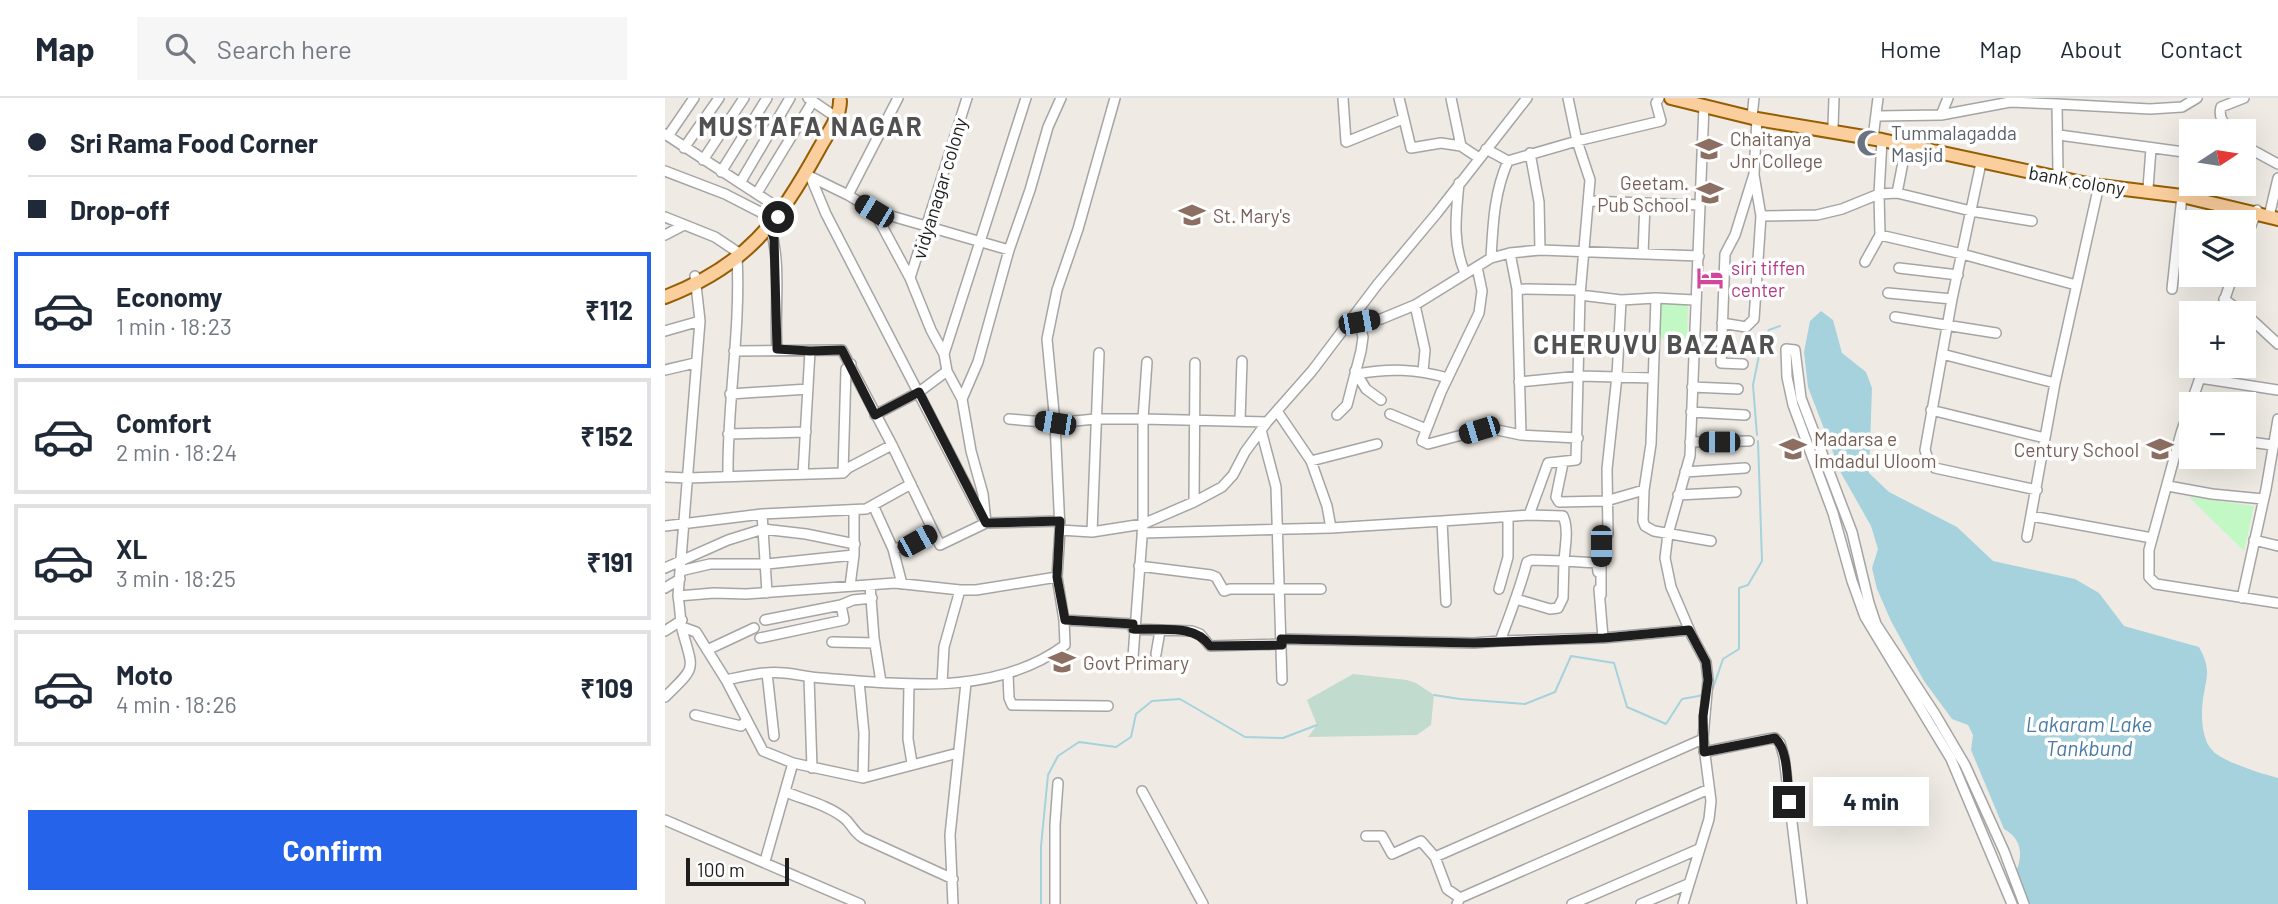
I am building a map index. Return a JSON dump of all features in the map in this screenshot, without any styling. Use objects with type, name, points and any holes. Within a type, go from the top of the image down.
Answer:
[{"type":"main road","name":"bank colony","points":[[1671,98],[1703,101],[1754,116],[1876,137],[1906,147],[1981,163],[2099,185],[2179,196]]},
{"type":"main road","points":[[772,217],[829,113],[841,99]]},
{"type":"main road","points":[[665,297],[737,254],[772,217],[808,176],[839,113],[841,99]]},
{"type":"main road","points":[[1754,116],[1833,126],[1876,137],[2089,180],[2148,188],[2268,214]]},
{"type":"main road","name":"bank colony","points":[[2182,196],[2268,214]]},
{"type":"main road","points":[[665,289],[696,280]]},
{"type":"street","points":[[694,98],[667,135],[757,193],[772,217],[777,349]]},
{"type":"street","points":[[684,148],[719,98]]},
{"type":"street","points":[[703,160],[744,98]]},
{"type":"street","points":[[721,172],[767,98]]},
{"type":"street","points":[[740,183],[790,98]]},
{"type":"street","points":[[848,195],[898,98]]},
{"type":"street","name":"vidyanagar colony","points":[[910,278],[967,98]]},
{"type":"street","points":[[944,354],[1026,98]]},
{"type":"street","points":[[961,399],[978,362],[1009,250],[1048,127],[1061,98]]},
{"type":"street","points":[[726,680],[783,673],[909,684],[966,683],[1008,674],[1037,662],[1065,645],[1065,620],[1057,577],[1060,525],[1055,423],[1047,340],[1057,290],[1078,229],[1115,98]]},
{"type":"street","points":[[1343,98],[1346,142],[1403,119]]},
{"type":"street","points":[[1399,98],[1411,148],[1441,143],[1461,146],[1479,158]]},
{"type":"street","points":[[1451,98],[1461,146]]},
{"type":"street","points":[[1143,528],[1222,487],[1233,475],[1245,452],[1264,426],[1355,321],[1459,181],[1527,98]]},
{"type":"street","points":[[1529,515],[1548,463],[1576,460],[1580,292],[1590,180],[1577,141],[1568,98]]},
{"type":"street","points":[[1491,258],[1499,181],[1509,161],[1530,153],[1661,121],[1655,103],[1659,98]]},
{"type":"street","points":[[1722,323],[1746,327],[1753,319],[1761,216],[1754,174],[1754,98]]},
{"type":"street","points":[[1833,126],[1834,98]]},
{"type":"street","points":[[1865,262],[1880,236],[1876,137],[1878,98]]},
{"type":"street","points":[[1941,115],[1948,98]]},
{"type":"street","points":[[1878,116],[1941,115],[2010,102],[2054,102],[2150,109],[2182,107],[2197,98]]},
{"type":"street","points":[[2222,119],[2221,107],[2245,98]]},
{"type":"street","points":[[757,193],[811,100],[829,113]]},
{"type":"street","points":[[1683,904],[1709,819],[1711,801],[1703,739],[1708,680],[1706,662],[1689,630],[1667,575],[1665,558],[1668,534],[1690,456],[1703,101]]},
{"type":"street","points":[[2054,102],[2059,135],[2058,173]]},
{"type":"street","points":[[2059,135],[2179,152]]},
{"type":"street","points":[[1898,193],[1906,147]]},
{"type":"street","points":[[1486,149],[1509,161]]},
{"type":"street","points":[[2148,188],[2151,149]]},
{"type":"street","points":[[2256,152],[2278,164]]},
{"type":"street","points":[[1530,153],[1539,202],[1539,250]]},
{"type":"street","points":[[1981,163],[1952,299],[1925,450],[1932,466],[2036,489]]},
{"type":"street","points":[[665,171],[726,194],[772,217]]},
{"type":"street","points":[[1743,364],[1721,363],[1725,254],[1735,235],[1754,174]]},
{"type":"street","points":[[808,176],[874,211],[1009,250]]},
{"type":"street","points":[[808,176],[986,523]]},
{"type":"street","points":[[2256,230],[2268,214],[2278,178]]},
{"type":"street","points":[[1459,181],[1455,237],[1465,274]]},
{"type":"street","points":[[2027,537],[2055,383],[2099,185]]},
{"type":"street","points":[[1761,216],[1817,215],[1842,209],[1879,194],[1898,193],[1971,211],[2032,222]]},
{"type":"street","points":[[2172,289],[2182,196]]},
{"type":"street","points":[[1588,201],[1700,205]]},
{"type":"street","points":[[1643,254],[1645,203]]},
{"type":"street","points":[[874,211],[910,278],[944,354],[947,372],[961,399],[983,494],[986,523]]},
{"type":"street","points":[[665,217],[715,237],[737,254],[728,434],[729,476]]},
{"type":"street","points":[[665,235],[684,225]]},
{"type":"street","points":[[1880,236],[1962,254],[2076,285]]},
{"type":"street","points":[[1355,321],[1381,318],[1415,304],[1491,258],[1510,253],[1539,250],[1699,256]]},
{"type":"street","points":[[1510,253],[1517,289],[1521,435]]},
{"type":"street","points":[[1477,267],[1482,291],[1479,313],[1447,378],[1422,440],[1426,444],[1488,428],[1521,435],[1578,438]]},
{"type":"street","points":[[1899,268],[1958,275]]},
{"type":"street","points":[[665,697],[688,674],[691,666],[678,596],[700,321],[696,280]]},
{"type":"street","points":[[2228,287],[2224,299],[2278,344]]},
{"type":"street","points":[[1517,289],[1580,292],[1621,300],[1694,300]]},
{"type":"street","points":[[1888,293],[1952,299]]},
{"type":"street","points":[[1656,298],[1651,444],[1644,491],[1645,526],[1654,531],[1711,541]]},
{"type":"street","points":[[1601,595],[1601,546],[1608,534],[1606,501],[1621,300]]},
{"type":"street","points":[[1415,304],[1425,350],[1423,371]]},
{"type":"street","points":[[1895,317],[1996,333]]},
{"type":"street","points":[[665,331],[700,321]]},
{"type":"street","points":[[1337,415],[1347,405],[1363,337],[1355,321]]},
{"type":"street","points":[[2012,904],[1951,759],[1865,617],[1833,513],[1793,405],[1787,377],[1786,349],[1795,351],[1801,398],[1852,532],[1876,624],[1965,765],[2004,851],[2024,904]]},
{"type":"street","points":[[734,351],[842,350],[940,545],[986,523],[1060,525],[1092,532],[1143,528],[1278,530],[1559,515],[1566,519],[1563,598],[1558,608],[1550,609],[1516,599]]},
{"type":"street","points":[[803,474],[810,351]]},
{"type":"street","points":[[1092,532],[1098,353]]},
{"type":"street","points":[[1942,354],[2055,383]]},
{"type":"street","points":[[1133,657],[1133,626],[1143,528],[1143,419],[1147,362]]},
{"type":"street","points":[[1240,421],[1243,362]]},
{"type":"street","points":[[665,370],[695,363]]},
{"type":"street","points":[[1194,502],[1195,363]]},
{"type":"street","points":[[843,473],[846,369],[851,364]]},
{"type":"street","points":[[1356,372],[1396,369],[1423,371],[1447,378]]},
{"type":"street","points":[[875,415],[919,392],[947,372]]},
{"type":"street","points":[[1356,372],[1366,390],[1381,400]]},
{"type":"street","points":[[1519,382],[1580,376],[1653,377]]},
{"type":"street","points":[[2196,392],[2200,378],[2278,390]]},
{"type":"street","points":[[1692,387],[1738,389]]},
{"type":"street","points":[[730,394],[808,389]]},
{"type":"street","points":[[1931,410],[2045,438]]},
{"type":"street","points":[[1277,411],[1311,461],[1327,506],[1331,528]]},
{"type":"street","points":[[1691,412],[1745,415]]},
{"type":"street","points":[[1390,414],[1426,429]]},
{"type":"street","points":[[1009,419],[1055,423],[1095,419],[1240,421],[1264,426]]},
{"type":"street","points":[[2242,598],[2278,419]]},
{"type":"street","points":[[1264,426],[1276,487],[1282,680]]},
{"type":"street","points":[[728,434],[806,432]]},
{"type":"street","points":[[1690,442],[1749,441]]},
{"type":"street","points":[[2256,443],[2272,445]]},
{"type":"street","points":[[1311,461],[1377,444]]},
{"type":"street","points":[[665,477],[843,473],[892,445]]},
{"type":"street","points":[[2179,454],[2152,538],[2149,577],[2157,584],[2278,603]]},
{"type":"street","points":[[1563,463],[1556,497],[1559,502],[1606,501],[1644,491]]},
{"type":"street","points":[[1685,471],[1745,468]]},
{"type":"street","points":[[665,526],[762,514],[866,509],[911,484]]},
{"type":"street","points":[[2168,486],[2212,494],[2278,492]]},
{"type":"street","points":[[1678,495],[1736,492]]},
{"type":"street","points":[[873,505],[893,549],[902,584]]},
{"type":"street","points":[[850,586],[855,544],[853,510]]},
{"type":"street","points":[[762,514],[767,593]]},
{"type":"street","points":[[2031,516],[2152,538]]},
{"type":"street","points":[[1499,589],[1508,557],[1508,517]]},
{"type":"street","points":[[1442,521],[1446,602]]},
{"type":"street","points":[[665,568],[728,540],[763,529],[792,531],[855,544]]},
{"type":"street","points":[[893,549],[908,545],[933,531]]},
{"type":"street","points":[[2254,540],[2278,546]]},
{"type":"street","points":[[665,588],[680,575],[710,564],[767,564],[854,555]]},
{"type":"street","points":[[1500,641],[1529,560],[1597,563],[1604,638]]},
{"type":"street","points":[[1139,566],[1211,575],[1216,577],[1224,591],[1321,589]]},
{"type":"street","points":[[678,596],[902,584],[960,590],[991,589],[1057,577]]},
{"type":"street","points":[[870,585],[881,682]]},
{"type":"street","points":[[942,683],[944,647],[960,590]]},
{"type":"street","points":[[765,620],[872,598]]},
{"type":"street","points":[[761,638],[844,620],[841,605]]},
{"type":"street","points":[[1065,620],[1160,631],[1192,631],[1200,634],[1210,646],[1281,642],[1474,643],[1604,638],[1689,630]]},
{"type":"street","points":[[665,631],[682,624]]},
{"type":"street","points":[[682,624],[696,632],[736,696],[763,751],[793,764],[863,778],[958,753]]},
{"type":"street","points":[[707,650],[754,628]]},
{"type":"street","points":[[1156,654],[1160,631]]},
{"type":"street","points":[[832,642],[875,643]]},
{"type":"street","points":[[767,673],[774,736]]},
{"type":"street","points":[[1008,674],[1012,705],[1108,706]]},
{"type":"street","points":[[809,677],[812,768]]},
{"type":"street","points":[[859,681],[864,733],[863,778]]},
{"type":"street","points":[[954,904],[950,835],[966,683]]},
{"type":"street","points":[[909,684],[908,739],[912,763]]},
{"type":"street","points":[[695,715],[740,726],[747,721]]},
{"type":"street","points":[[1704,752],[1775,738],[1780,743],[1802,904]]},
{"type":"street","points":[[1435,858],[1703,739]]},
{"type":"street","points":[[765,861],[793,764]]},
{"type":"street","points":[[1055,904],[1058,783]]},
{"type":"street","points":[[1366,836],[1382,836],[1392,854],[1417,841],[1424,841],[1435,858],[1447,889],[1458,901],[1709,789]]},
{"type":"street","points":[[786,792],[834,810],[848,820],[853,831],[863,838],[953,879]]},
{"type":"street","points":[[1142,792],[1203,904]]},
{"type":"street","points":[[665,820],[860,904]]},
{"type":"street","points":[[1572,904],[1699,849]]},
{"type":"street","points":[[1641,904],[1688,884]]},
{"type":"green space","points":[[1658,303],[1688,304],[1687,340],[1656,338]]},
{"type":"green space","points":[[2189,497],[2254,506],[2244,551]]},
{"type":"green space","points":[[1353,674],[1416,683],[1434,695],[1431,725],[1417,735],[1308,737],[1317,725],[1307,700]]},
{"type":"water","name":"Lakaram Lake Tankbund","points":[[1821,311],[1833,320],[1842,353],[1866,372],[1872,388],[1869,473],[1889,492],[1957,527],[1993,561],[2075,579],[2099,593],[2124,626],[2199,647],[2207,667],[2202,719],[2209,746],[2225,759],[2278,778],[2278,904],[2030,904],[2016,872],[2020,860],[2018,843],[2004,829],[1971,750],[1973,735],[1968,725],[1952,719],[1924,681],[1877,589],[1872,568],[1878,549],[1871,526],[1841,473],[1808,387],[1804,352],[1810,321]]},
{"type":"waterway","points":[[1757,435],[1753,385],[1762,341],[1769,330],[1780,326]]},
{"type":"waterway","points":[[1709,694],[1723,659],[1739,649],[1739,588],[1748,585],[1762,561],[1758,441]]},
{"type":"waterway","points":[[1434,695],[1525,704],[1555,692],[1571,656],[1614,663],[1627,707],[1666,724],[1682,699],[1704,695]]},
{"type":"waterway","points":[[1041,904],[1041,846],[1048,775],[1058,756],[1079,742],[1116,747],[1131,737],[1136,714],[1152,701],[1180,699],[1245,737],[1283,738],[1317,725]]},
{"type":"place","name":"Tummalagadda Masjid","points":[[1870,143]]},
{"type":"place","name":"Chaitanya Jnr College","points":[[1709,149]]},
{"type":"place","name":"Geetam. Pub School","points":[[1710,193]]},
{"type":"place","name":"St. Mary's","points":[[1192,215]]},
{"type":"place","name":"siri tiffen center","points":[[1710,278]]},
{"type":"place","name":"Madarsa e Imdadul Uloom","points":[[1793,449]]},
{"type":"place","name":"Century School","points":[[2160,449]]},
{"type":"place","name":"Govt Primary","points":[[1062,662]]},
{"type":"district","name":"MUSTAFA NAGAR","points":[[811,125]]},
{"type":"district","name":"CHERUVU BAZAAR","points":[[1655,343]]},
{"type":"route","points":[[778,217],[770,227],[774,239],[777,349],[842,350],[875,415],[919,392],[986,523],[1060,521],[1057,577],[1065,620],[1133,624],[1133,629],[1192,631],[1205,638],[1210,646],[1282,645],[1281,639],[1474,643],[1604,638],[1689,630],[1706,662],[1708,680],[1703,716],[1704,752],[1775,738],[1780,743],[1784,757],[1789,802]]}]
